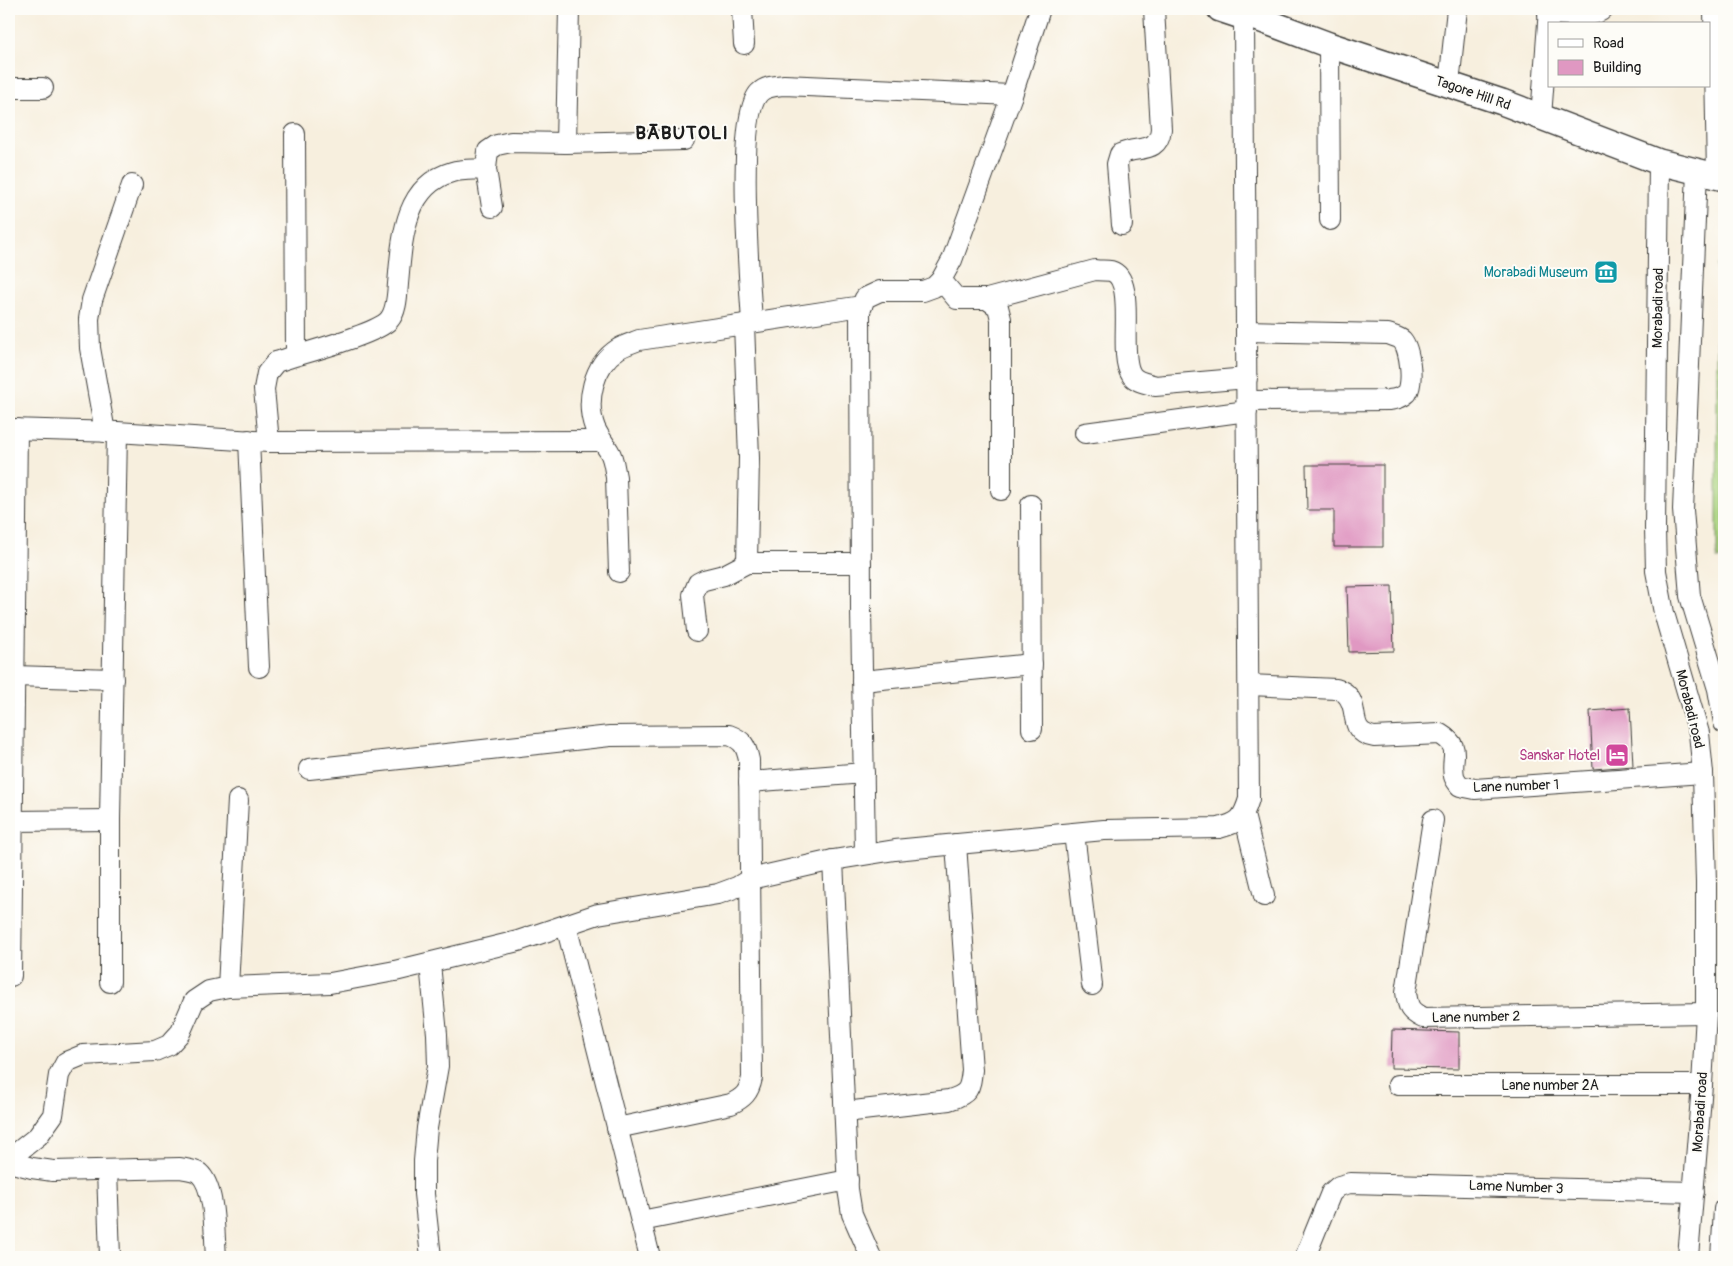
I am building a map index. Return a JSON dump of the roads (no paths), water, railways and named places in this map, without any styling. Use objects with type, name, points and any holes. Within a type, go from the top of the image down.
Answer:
[{"type":"main road","name":"Tagore Hill Rd","points":[[1220,9],[1259,15],[1329,44],[1449,84],[1659,162],[1713,175]]},
{"type":"street","points":[[566,142],[569,9]]},
{"type":"street","points":[[742,9],[744,44]]},
{"type":"street","points":[[865,854],[860,311],[866,298],[880,291],[923,291],[934,287],[941,280],[952,260],[1012,95],[1040,9]]},
{"type":"street","points":[[1122,225],[1117,164],[1120,154],[1128,150],[1148,148],[1155,145],[1160,138],[1154,9]]},
{"type":"street","points":[[1449,84],[1457,9]]},
{"type":"street","points":[[1549,11],[1592,15],[1601,12],[1603,9]]},
{"type":"street","points":[[1714,9],[1713,175],[1683,510],[1690,596],[1718,689],[1724,723]]},
{"type":"street","points":[[9,1161],[38,1136],[52,1115],[59,1076],[66,1062],[83,1055],[154,1051],[169,1045],[180,1033],[194,1001],[209,991],[228,987],[330,983],[430,964],[518,941],[598,914],[718,894],[738,887],[750,879],[865,854],[1104,830],[1219,828],[1234,824],[1244,815],[1249,799],[1246,331],[1259,15]]},
{"type":"street","points":[[1541,117],[1548,24]]},
{"type":"street","points":[[1329,44],[1330,220]]},
{"type":"street","points":[[748,563],[746,143],[753,104],[759,93],[769,87],[784,85],[1012,95]]},
{"type":"street","points":[[9,88],[43,88]]},
{"type":"street","points":[[295,134],[296,355]]},
{"type":"street","points":[[492,207],[486,169],[488,152],[497,145],[511,142],[684,140]]},
{"type":"street","name":"Morabadi road","points":[[1659,162],[1656,571],[1664,614],[1699,733],[1715,884],[1688,1257]]},
{"type":"street","points":[[269,442],[264,389],[267,373],[276,362],[376,330],[390,319],[397,302],[402,236],[411,210],[420,192],[439,177],[454,172],[486,169]]},
{"type":"street","points":[[110,982],[110,820],[113,679],[111,432],[90,348],[89,319],[92,300],[132,185]]},
{"type":"street","points":[[941,280],[957,299],[987,299],[1095,270],[1112,271],[1120,278],[1125,294],[1126,362],[1131,376],[1140,382],[1155,386],[1247,378]]},
{"type":"street","points":[[987,299],[998,307],[1000,319],[1001,490]]},
{"type":"street","points":[[619,572],[614,462],[595,428],[590,407],[592,389],[601,366],[617,350],[639,340],[862,306]]},
{"type":"street","points":[[1085,433],[1247,406],[1398,399],[1406,394],[1410,386],[1407,347],[1401,339],[1388,334],[1246,331]]},
{"type":"street","points":[[11,976],[14,676],[13,429],[111,432],[269,442],[602,440]]},
{"type":"street","points":[[249,440],[259,667]]},
{"type":"street","points":[[1031,505],[1032,729]]},
{"type":"street","points":[[697,631],[693,595],[694,588],[698,582],[724,575],[748,563],[861,563]]},
{"type":"street","points":[[862,681],[1032,664]]},
{"type":"street","points":[[14,676],[113,679]]},
{"type":"street","name":"Lane number 1","points":[[1249,685],[1336,689],[1346,693],[1351,702],[1358,728],[1364,735],[1374,737],[1440,734],[1450,740],[1455,749],[1454,777],[1460,786],[1475,789],[1703,773]]},
{"type":"street","points":[[309,769],[610,736],[729,735],[739,739],[746,747],[749,760],[752,1078],[750,1090],[743,1098],[730,1104],[618,1128]]},
{"type":"street","points":[[749,782],[864,773]]},
{"type":"street","points":[[228,987],[238,800]]},
{"type":"street","points":[[1244,815],[1264,896]]},
{"type":"street","points":[[12,821],[110,820]]},
{"type":"street","name":"Lane number 2","points":[[1433,820],[1406,992],[1407,1004],[1413,1013],[1423,1018],[1706,1013]]},
{"type":"street","points":[[1074,833],[1092,985]]},
{"type":"street","points":[[844,1112],[949,1100],[962,1096],[971,1086],[972,1070],[956,844]]},
{"type":"street","points":[[833,860],[848,1180],[852,1214],[871,1257]]},
{"type":"street","points":[[566,925],[650,1257]]},
{"type":"street","points":[[430,964],[437,1034],[438,1066],[427,1128],[424,1161],[424,1194],[430,1257]]},
{"type":"street","name":"Lane number 2A","points":[[1398,1085],[1702,1084]]},
{"type":"street","points":[[9,1161],[32,1168],[53,1171],[180,1168],[198,1172],[206,1183],[211,1195],[216,1257]]},
{"type":"street","points":[[107,1170],[110,1257]]},
{"type":"street","points":[[641,1221],[848,1180]]},
{"type":"street","name":"Lame Number 3","points":[[1305,1257],[1331,1193],[1339,1186],[1350,1183],[1694,1192]]},
{"type":"street","points":[[1721,1257],[1724,1210]]},
{"type":"place","name":"Morabadi Museum","points":[[1606,272]]},
{"type":"place","name":"Sanskar Hotel","points":[[1617,755]]},
{"type":"district","name":"BĀBUTOLI","points":[[682,133]]}]
